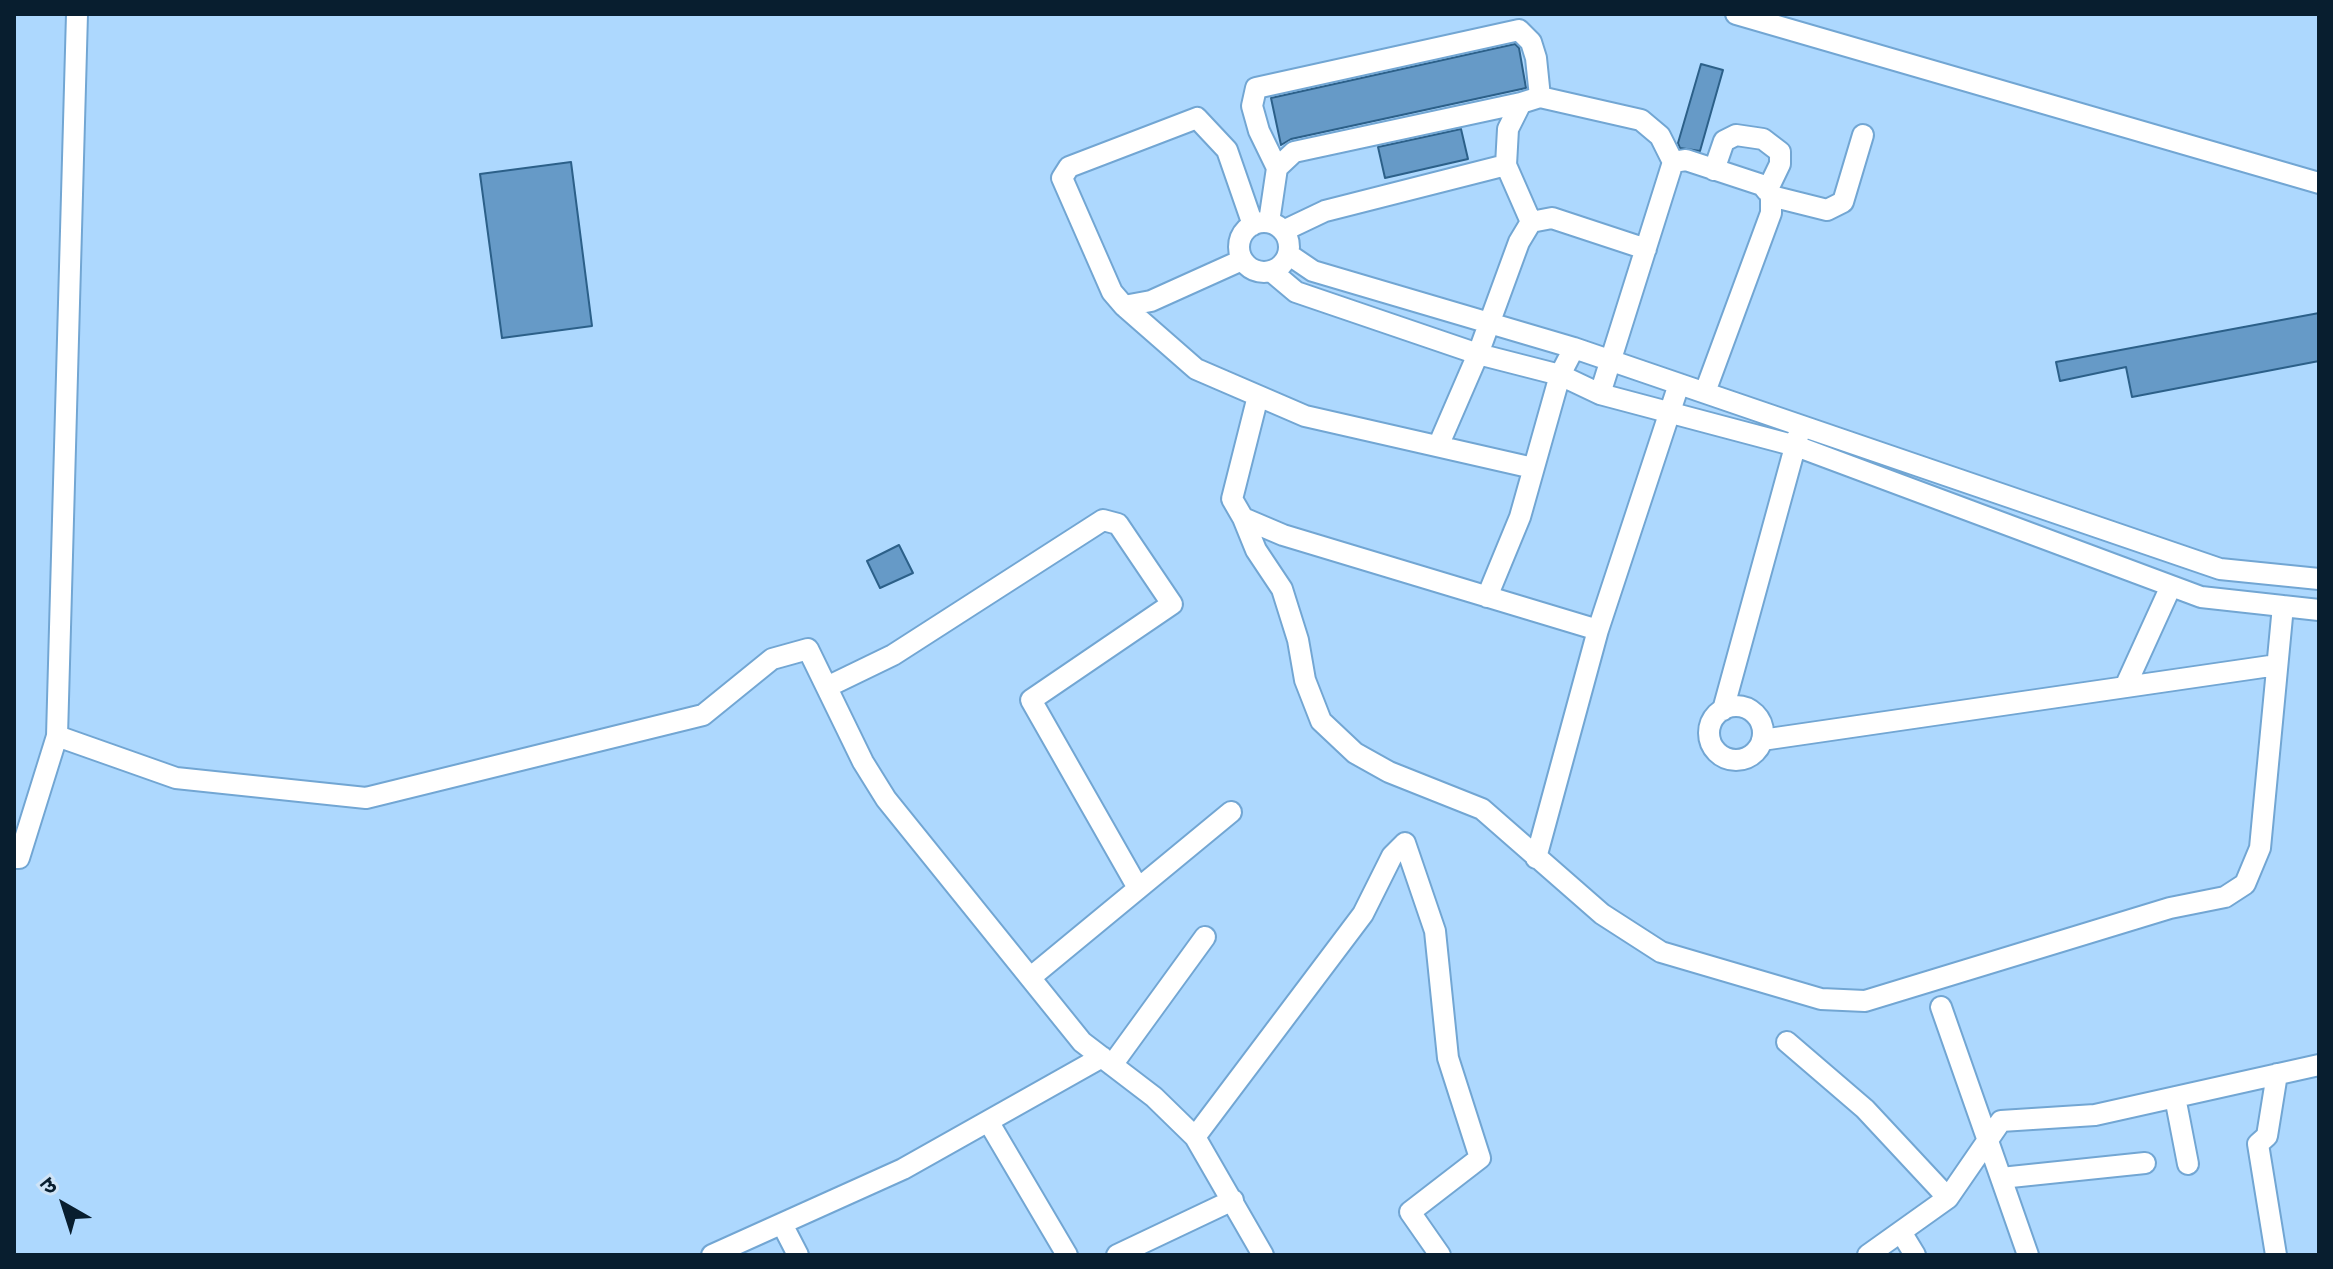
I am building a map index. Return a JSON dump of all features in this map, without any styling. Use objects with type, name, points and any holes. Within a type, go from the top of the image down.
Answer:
[{"type":"street","points":[[14,858],[19,858],[57,736],[77,14]]},
{"type":"street","points":[[1736,14],[2319,183]]},
{"type":"street","points":[[1269,226],[1277,168],[1259,131],[1252,106],[1256,88],[1519,30],[1531,42],[1536,58],[1530,100],[1508,129],[1506,165],[1531,222]]},
{"type":"street","points":[[1277,168],[1294,152],[1530,100],[1641,120],[1660,136],[1673,162],[1600,394]]},
{"type":"street","points":[[1533,468],[1439,444],[1305,416],[1196,369],[1112,292],[1062,178],[1069,167],[1197,118],[1227,150],[1288,254],[1313,271],[1574,348],[2220,569],[2319,579]]},
{"type":"street","points":[[1705,392],[1771,213],[1769,194],[1780,164],[1780,152],[1763,139],[1736,135],[1724,141],[1714,170]]},
{"type":"street","points":[[1673,162],[1686,160],[1762,185],[1769,194],[1827,210],[1843,202],[1863,135]]},
{"type":"street","points":[[1288,254],[1285,262],[1271,271],[1255,271],[1242,260],[1239,244],[1269,226],[1506,165]]},
{"type":"street","points":[[1439,444],[1478,354],[1519,242],[1531,222],[1552,218],[1646,249]]},
{"type":"street","points":[[1124,306],[1151,301],[1242,260]]},
{"type":"street","points":[[1271,271],[1296,292],[1478,354],[1560,375],[1600,394],[1796,446],[2201,597],[2319,610]]},
{"type":"street","points":[[1487,597],[1520,517],[1560,375],[1574,348]]},
{"type":"street","points":[[1536,858],[1598,630],[1672,413],[1679,384]]},
{"type":"street","points":[[1258,396],[1232,499],[1256,550],[1282,589],[1298,640],[1305,680],[1321,721],[1366,759],[1482,809],[1602,914],[1661,952],[1821,999],[1865,1001],[2170,908],[2225,897],[2245,884],[2260,848],[2283,606]]},
{"type":"street","points":[[1800,423],[1723,710],[1711,723],[1709,732],[1713,748],[1720,754],[1736,760],[1752,754],[1762,740],[2277,665]]},
{"type":"street","points":[[1836,461],[1845,439]]},
{"type":"street","points":[[1883,479],[1893,456]]},
{"type":"street","points":[[1243,518],[1283,535],[1598,630]]},
{"type":"street","points":[[829,686],[893,655],[1103,520],[1118,524],[1172,604],[1031,700],[1138,888]]},
{"type":"street","points":[[2250,602],[2254,573]]},
{"type":"street","points":[[2125,687],[2171,586]]},
{"type":"street","points":[[57,736],[176,778],[366,798],[703,715],[772,659],[808,649],[829,686],[863,762],[886,799],[1082,1042],[1154,1097],[1195,1137],[1263,1255]]},
{"type":"street","points":[[1723,710],[1740,706],[1756,715],[1762,740]]},
{"type":"street","points":[[1031,977],[1231,812]]},
{"type":"street","points":[[1195,1137],[1363,914],[1392,856],[1405,843],[1435,931],[1448,1058],[1480,1158],[1410,1212],[1440,1255]]},
{"type":"street","points":[[712,1255],[903,1169],[988,1121],[1107,1061],[1205,937]]},
{"type":"street","points":[[1941,1007],[2028,1255]]},
{"type":"street","points":[[1787,1042],[1865,1109],[1948,1198]]},
{"type":"street","points":[[1868,1255],[1948,1198],[2001,1121],[2095,1115],[2319,1065]]},
{"type":"street","points":[[2276,1255],[2258,1144],[2267,1136],[2277,1074]]},
{"type":"street","points":[[2175,1097],[2188,1164]]},
{"type":"street","points":[[988,1121],[1067,1255]]},
{"type":"street","points":[[2001,1178],[2145,1163]]},
{"type":"street","points":[[1117,1255],[1233,1200]]},
{"type":"street","points":[[782,1224],[798,1255]]},
{"type":"street","points":[[1901,1232],[1915,1255]]},
{"type":"building","points":[[1515,44],[1519,48],[1526,88],[1291,139],[1281,145],[1271,98]]},
{"type":"building","points":[[1701,64],[1723,70],[1700,151],[1680,148],[1678,143]]},
{"type":"building","points":[[1461,129],[1468,159],[1385,178],[1378,147]]},
{"type":"building","points":[[571,162],[592,326],[502,338],[480,174]]},
{"type":"building","points":[[2319,313],[2319,361],[2132,397],[2126,367],[2060,381],[2056,362]]},
{"type":"building","points":[[899,545],[913,573],[880,588],[867,561]]}]
